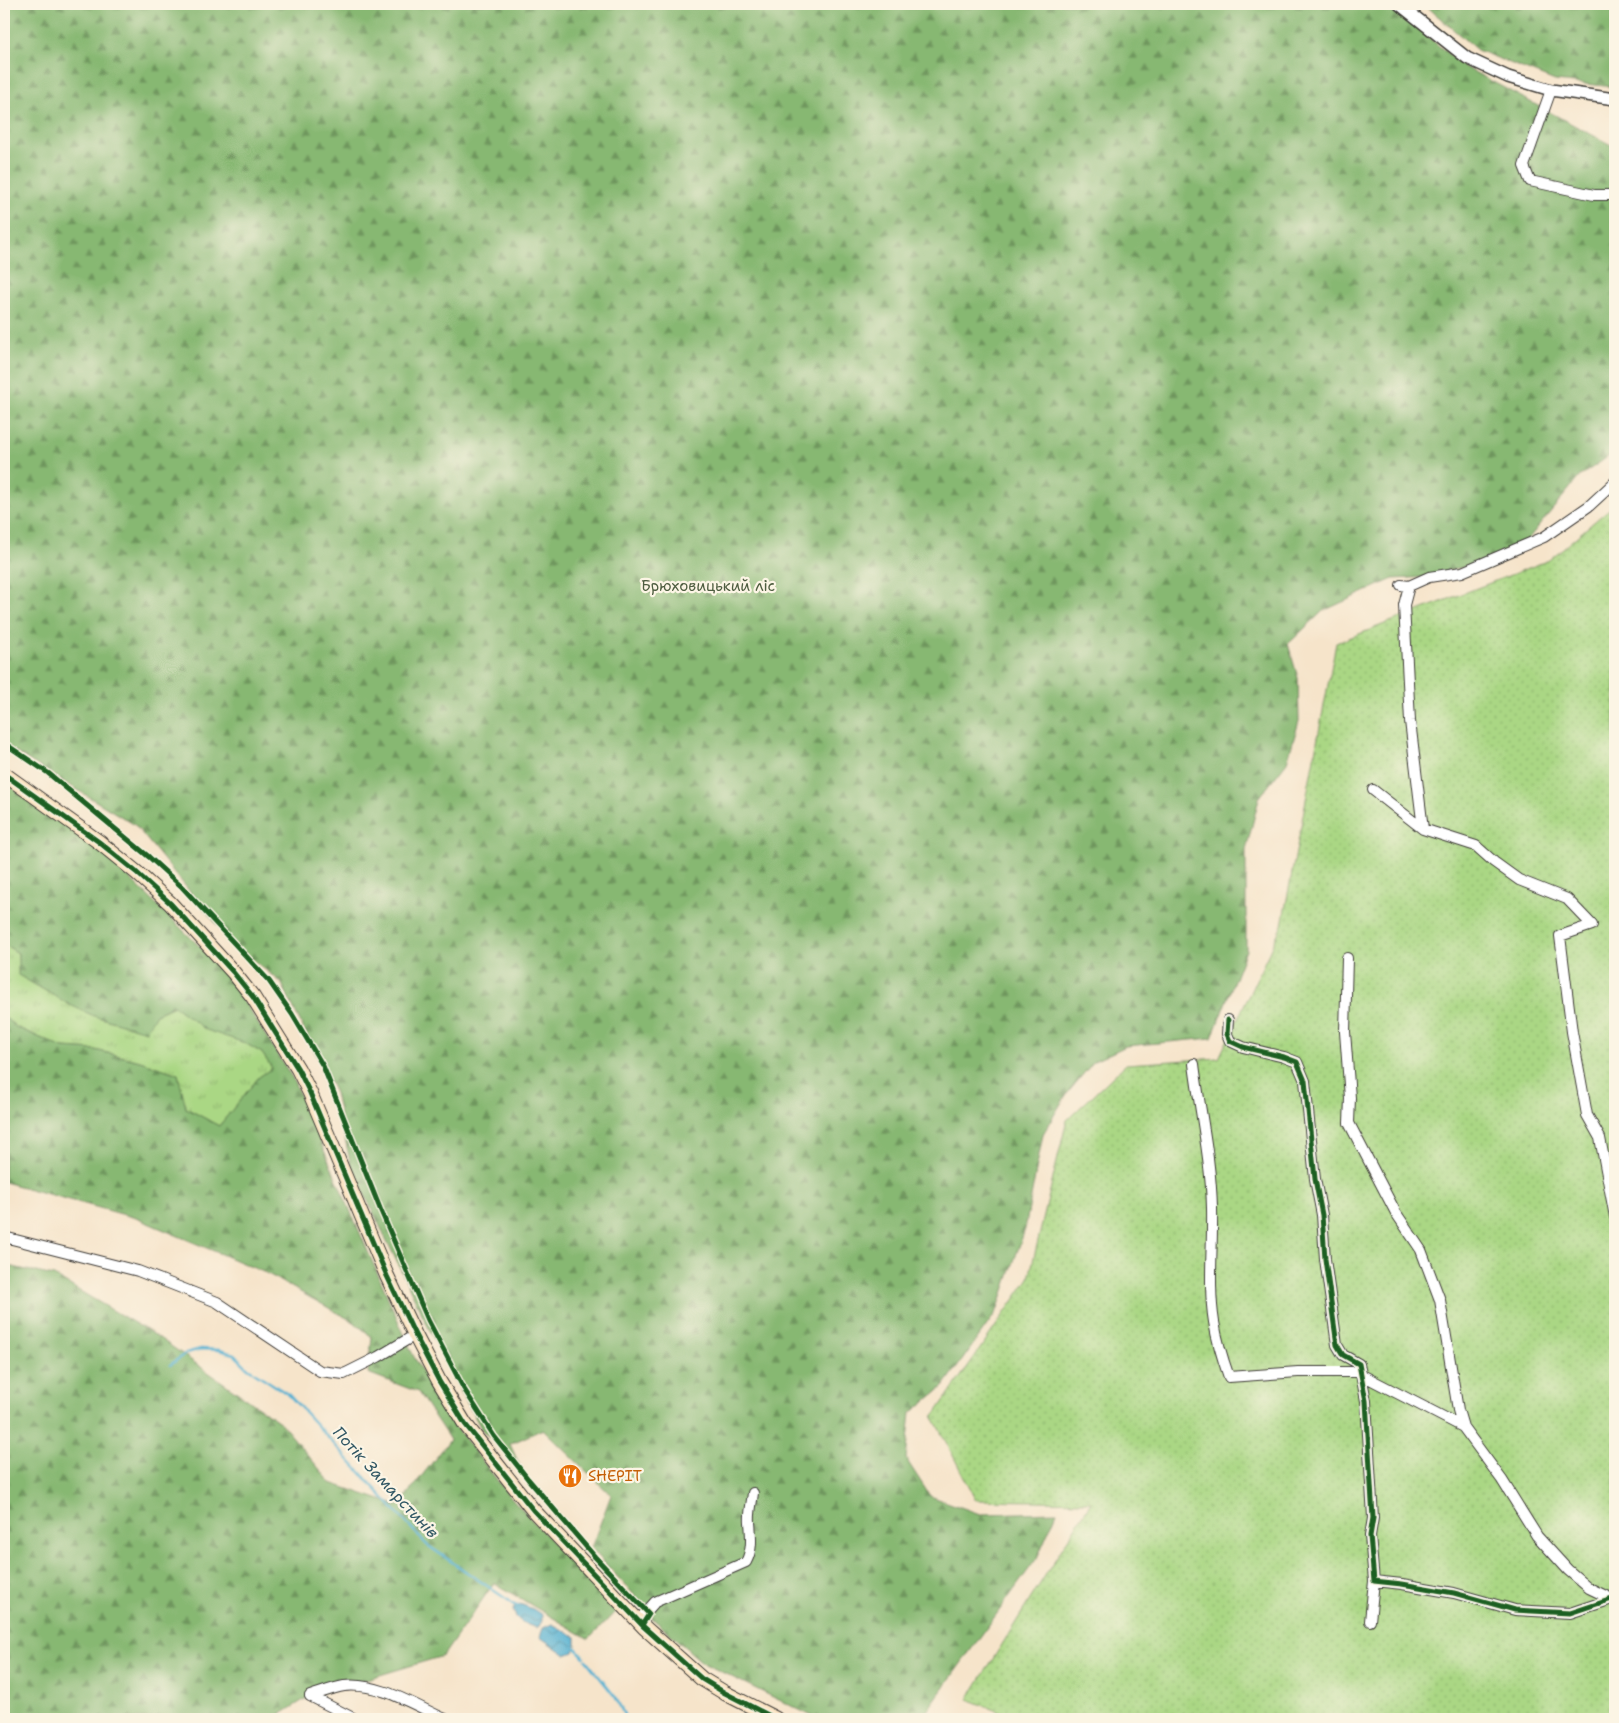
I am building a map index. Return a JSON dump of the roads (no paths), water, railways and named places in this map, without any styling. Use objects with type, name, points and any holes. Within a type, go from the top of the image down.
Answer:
[{"type":"main road","points":[[4,774],[99,842],[136,872],[177,910],[253,996],[298,1069],[310,1093],[388,1276],[439,1381],[465,1424],[533,1510],[638,1622],[702,1679],[776,1719]]},
{"type":"street","points":[[1399,4],[1467,58],[1508,78],[1551,90],[1615,99]]},
{"type":"street","points":[[1551,90],[1524,166],[1530,181],[1594,195],[1615,195]]},
{"type":"street","points":[[1423,830],[1410,721],[1404,605],[1405,585],[1429,577],[1462,572],[1544,537],[1589,506],[1615,482]]},
{"type":"street","points":[[1373,790],[1423,830],[1476,846],[1519,880],[1567,899],[1592,925],[1560,936],[1572,1032],[1587,1115],[1600,1138],[1615,1217]]},
{"type":"street","points":[[1347,958],[1345,1032],[1350,1123],[1396,1213],[1421,1250],[1431,1275],[1440,1300],[1458,1410],[1463,1427],[1502,1480],[1537,1536],[1589,1588],[1614,1600]]},
{"type":"street","points":[[1228,1020],[1227,1034],[1230,1041],[1243,1047],[1297,1062],[1305,1082],[1315,1179],[1322,1215],[1325,1259],[1337,1345],[1343,1355],[1359,1364],[1366,1400],[1373,1518],[1370,1536],[1374,1581],[1370,1621]]},
{"type":"street","points":[[1194,1064],[1207,1150],[1212,1207],[1211,1288],[1214,1322],[1223,1361],[1229,1377],[1298,1372],[1361,1373],[1463,1427]]},
{"type":"street","points":[[4,1236],[138,1270],[216,1302],[320,1371],[344,1374],[415,1335]]},
{"type":"street","points":[[638,1622],[655,1602],[746,1562],[752,1543],[750,1522],[753,1493]]},
{"type":"street","points":[[1374,1581],[1454,1593],[1515,1610],[1570,1613],[1614,1600]]},
{"type":"street","points":[[356,1719],[310,1696],[343,1686],[364,1686],[384,1692],[445,1719]]},
{"type":"water","points":[[520,1604],[542,1615],[542,1621],[538,1628],[519,1620],[514,1614],[514,1607]]},
{"type":"water","points":[[552,1624],[576,1637],[574,1652],[566,1655],[540,1637],[543,1628]]},
{"type":"waterway","name":"Потік Замарстинів","points":[[170,1365],[186,1353],[201,1349],[219,1350],[234,1354],[248,1368],[289,1395],[427,1545],[518,1607]]},
{"type":"waterway","name":"Потік Замарстинів","points":[[574,1646],[584,1657]]},
{"type":"waterway","name":"Потік Замарстинів","points":[[586,1660],[616,1698],[626,1719]]},
{"type":"place","name":"SHEPIT","points":[[570,1476]]},
{"type":"park label","name":"Брюховицький ліс","points":[[708,586]]}]
